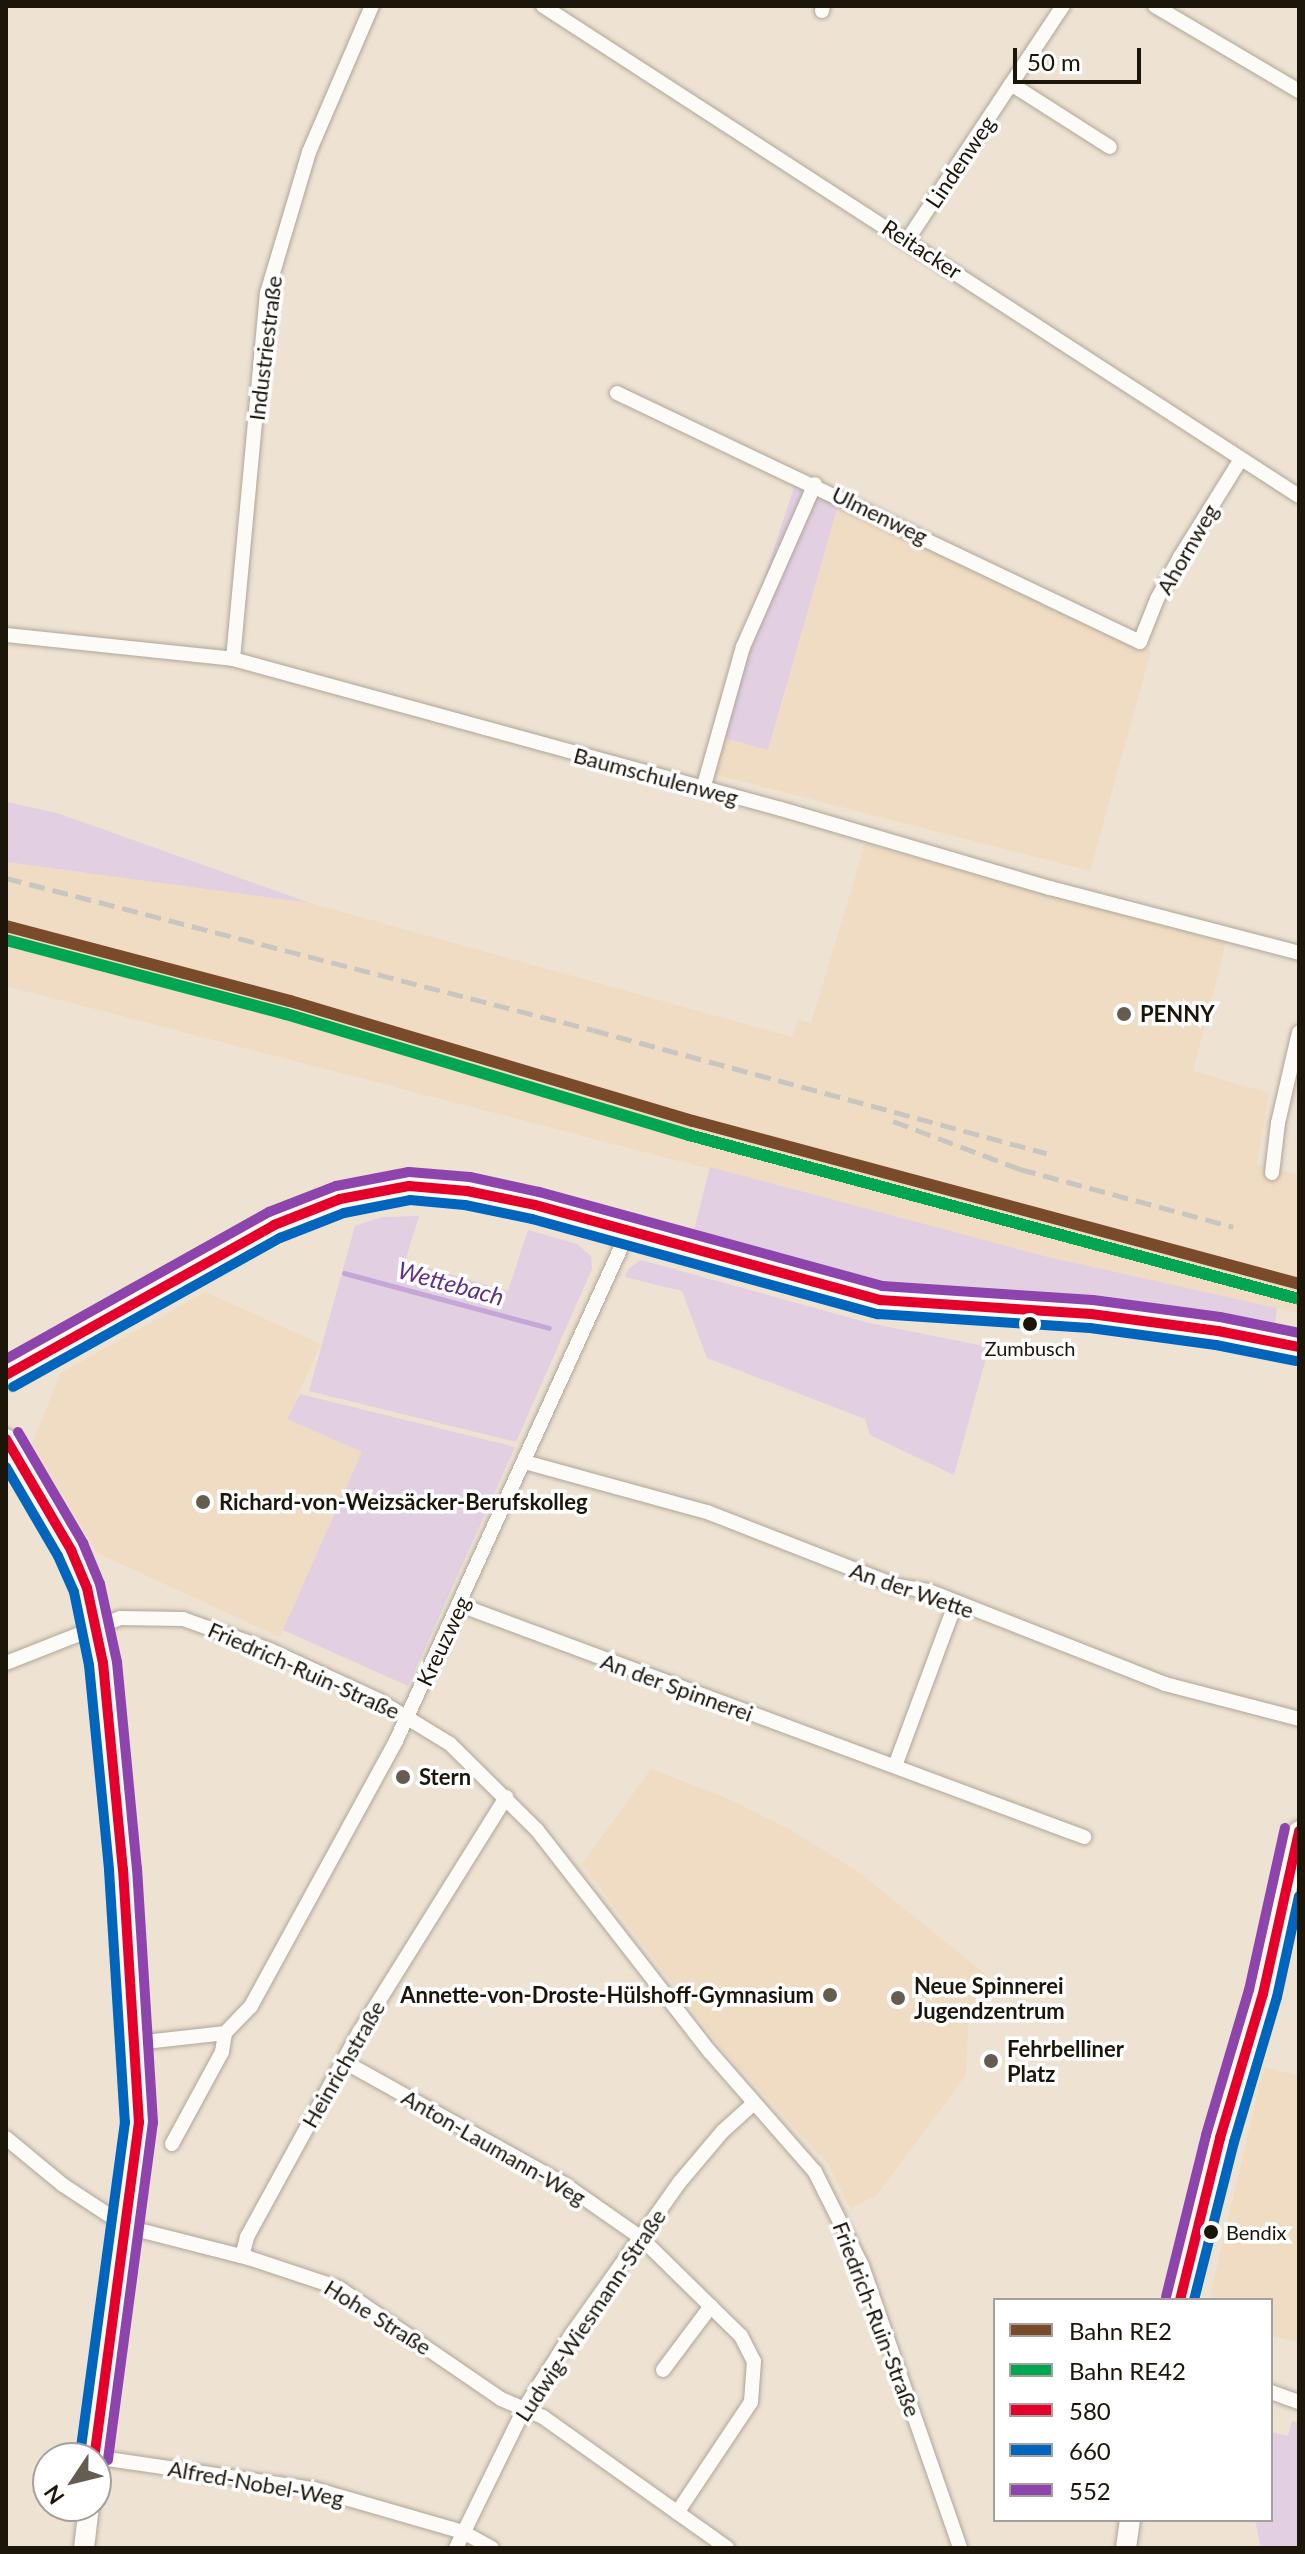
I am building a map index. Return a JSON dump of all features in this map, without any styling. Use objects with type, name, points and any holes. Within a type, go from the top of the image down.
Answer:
[{"type":"street","name":"Industriestraße","points":[[233,659],[267,293],[309,152],[372,6]]},
{"type":"street","name":"Reitacker","points":[[543,6],[908,239],[1299,496]]},
{"type":"street","name":"Lindenweg","points":[[908,239],[1063,6]]},
{"type":"street","points":[[1155,6],[1299,91]]},
{"type":"street","points":[[1011,84],[1110,147]]},
{"type":"street","name":"Ulmenweg","points":[[617,393],[815,484],[1140,642]]},
{"type":"street","name":"Ahornweg","points":[[1140,642],[1172,571],[1241,459]]},
{"type":"street","points":[[703,789],[743,647],[815,484]]},
{"type":"street","name":"Baumschulenweg","points":[[6,635],[233,659],[1050,888],[1299,953]]},
{"type":"street","points":[[1272,1173],[1278,1123],[1299,1032]]},
{"type":"street","points":[[6,1375],[274,1225],[340,1199],[409,1186],[467,1191],[629,1230],[880,1300],[1091,1314],[1218,1331],[1299,1347]]},
{"type":"street","name":"Kreuzweg","points":[[172,2144],[222,2052],[225,2033],[251,2006],[408,1716],[525,1462],[539,1422],[629,1230]]},
{"type":"street","points":[[6,1439],[71,1550],[87,1588],[97,1627],[123,1869],[139,2122],[96,2442]]},
{"type":"street","name":"An der Wette","points":[[525,1462],[707,1512],[897,1586],[929,1591],[1165,1684],[1299,1719]]},
{"type":"street","points":[[895,1766],[956,1602]]},
{"type":"street","name":"An der Spinnerei","points":[[460,1605],[1084,1837]]},
{"type":"street","name":"Friedrich-Ruin-Straße","points":[[6,1663],[120,1618],[183,1619],[270,1650],[408,1716],[450,1744],[506,1797],[560,1858],[710,2052],[815,2172],[862,2266],[960,2548]]},
{"type":"street","name":"Heinrichstraße","points":[[242,2256],[247,2237],[343,2061],[506,1797]]},
{"type":"street","points":[[1180,2298],[1220,2138],[1263,1994],[1299,1831]]},
{"type":"street","points":[[136,2043],[225,2033]]},
{"type":"street","name":"Anton-Laumann-Weg","points":[[343,2061],[552,2176],[640,2237],[750,2349],[754,2361],[754,2389],[746,2412],[677,2513]]},
{"type":"street","name":"Ludwig-Wiesmann-Straße","points":[[456,2548],[525,2407],[640,2237],[708,2147],[754,2103]]},
{"type":"street","name":"Hohe Straße","points":[[6,2138],[63,2185],[127,2227],[242,2256],[339,2288],[501,2399],[525,2407],[727,2548]]},
{"type":"street","points":[[663,2370],[711,2306]]},
{"type":"street","points":[[1273,2393],[1299,2402]]},
{"type":"street","name":"Alfred-Nobel-Weg","points":[[112,2461],[314,2489],[463,2532],[492,2548]]},
{"type":"street","points":[[84,2548],[87,2522]]},
{"type":"street","points":[[1126,2548],[1130,2522]]},
{"type":"shaded area","points":[[796,481],[839,502],[768,750],[713,735]]},
{"type":"shaded area","points":[[839,502],[925,538],[1151,651],[1090,871],[702,771],[713,735],[769,749]]},
{"type":"shaded area","points":[[6,802],[57,813],[310,903],[6,862]]},
{"type":"shaded area","points":[[865,844],[1226,943],[1193,1071],[1269,1093],[1257,1164],[1299,1175],[1299,1313],[1048,1257],[6,986],[6,862],[310,903],[792,1037],[798,1019],[811,1023]]},
{"type":"shaded area","points":[[710,1167],[1048,1257],[1277,1308],[1273,1341],[959,1304],[955,1288],[880,1286],[693,1234]]},
{"type":"shaded area","points":[[419,1216],[405,1261],[508,1291],[528,1230],[577,1244],[591,1256],[592,1269],[516,1442],[309,1391],[355,1226],[382,1217]]},
{"type":"shaded area","points":[[641,1260],[869,1323],[989,1347],[954,1475],[870,1435],[865,1419],[707,1358],[682,1291],[625,1277],[628,1269]]},
{"type":"shaded area","name":"Richard-von-Weizsäcker-Berufskolleg","points":[[205,1292],[321,1344],[287,1419],[363,1452],[280,1637],[97,1553],[32,1443],[61,1373]]},
{"type":"shaded area","points":[[300,1394],[515,1447],[408,1686],[283,1630],[362,1452],[287,1419]]},
{"type":"shaded area","name":"Annette-von-Droste-Hülshoff-Gymnasium","points":[[651,1769],[724,1797],[791,1830],[861,1874],[985,1974],[987,1980],[969,2010],[966,2075],[877,2195],[850,2208],[828,2164],[723,2050],[582,1864]]},
{"type":"shaded area","points":[[1264,2067],[1299,2076],[1299,2343],[1273,2336],[1273,2298],[1209,2298]]},
{"type":"shaded area","points":[[1292,2421],[1299,2423],[1299,2548],[1261,2548],[1255,2522],[1273,2522],[1273,2432],[1288,2436]]},
{"type":"waterway","name":"Wettebach","points":[[344,1273],[549,1328]]},
{"type":"railway","points":[[6,878],[593,1030],[1047,1153]]},
{"type":"railway","points":[[893,1121],[1020,1169],[1233,1227]]},
{"type":"rail line","name":"RE2","points":[[6,926],[290,1001],[693,1121],[1299,1284]]},
{"type":"rail line","name":"RE42","points":[[6,940],[286,1014],[689,1135],[1295,1298]]},
{"type":"transit line","name":"552","points":[[6,1359],[269,1212],[336,1186],[409,1172],[470,1177],[539,1192],[882,1286],[1093,1300],[1220,1317],[1299,1333]]},
{"type":"transit line","name":"580","points":[[6,1375],[274,1225],[340,1199],[409,1186],[467,1191],[535,1205],[880,1300],[1091,1314],[1218,1331],[1299,1347]]},
{"type":"transit line","name":"660","points":[[13,1387],[280,1238],[344,1213],[410,1200],[465,1205],[532,1219],[878,1314],[1090,1328],[1216,1345],[1296,1361]]},
{"type":"transit line","name":"552","points":[[18,1432],[83,1543],[100,1584],[117,1662],[137,1868],[153,2122],[110,2442]]},
{"type":"transit line","name":"580","points":[[6,1439],[71,1550],[87,1588],[103,1663],[123,1869],[139,2122],[96,2442]]},
{"type":"transit line","name":"660","points":[[6,1467],[58,1556],[74,1592],[89,1665],[109,1870],[125,2122],[82,2442]]},
{"type":"transit line","name":"552","points":[[1166,2297],[1206,2135],[1249,1990],[1285,1828]]},
{"type":"transit line","name":"580","points":[[1180,2298],[1220,2138],[1263,1994],[1299,1831]]},
{"type":"transit line","name":"660","points":[[1195,2298],[1234,2142],[1277,1997],[1299,1896]]},
{"type":"place","name":"PENNY","points":[[1124,1014]]},
{"type":"place","name":"Zumbusch","points":[[1030,1324]]},
{"type":"place","name":"Richard-von-Weizsäcker-Berufskolleg","points":[[203,1502]]},
{"type":"place","name":"Stern","points":[[403,1777]]},
{"type":"place","name":"Annette-von-Droste-Hülshoff-Gymnasium","points":[[830,1995]]},
{"type":"place","name":"Neue Spinnerei Jugendzentrum","points":[[898,1998]]},
{"type":"place","name":"Fehrbelliner Platz","points":[[991,2061]]},
{"type":"place","name":"Bendix","points":[[1211,2232]]}]
